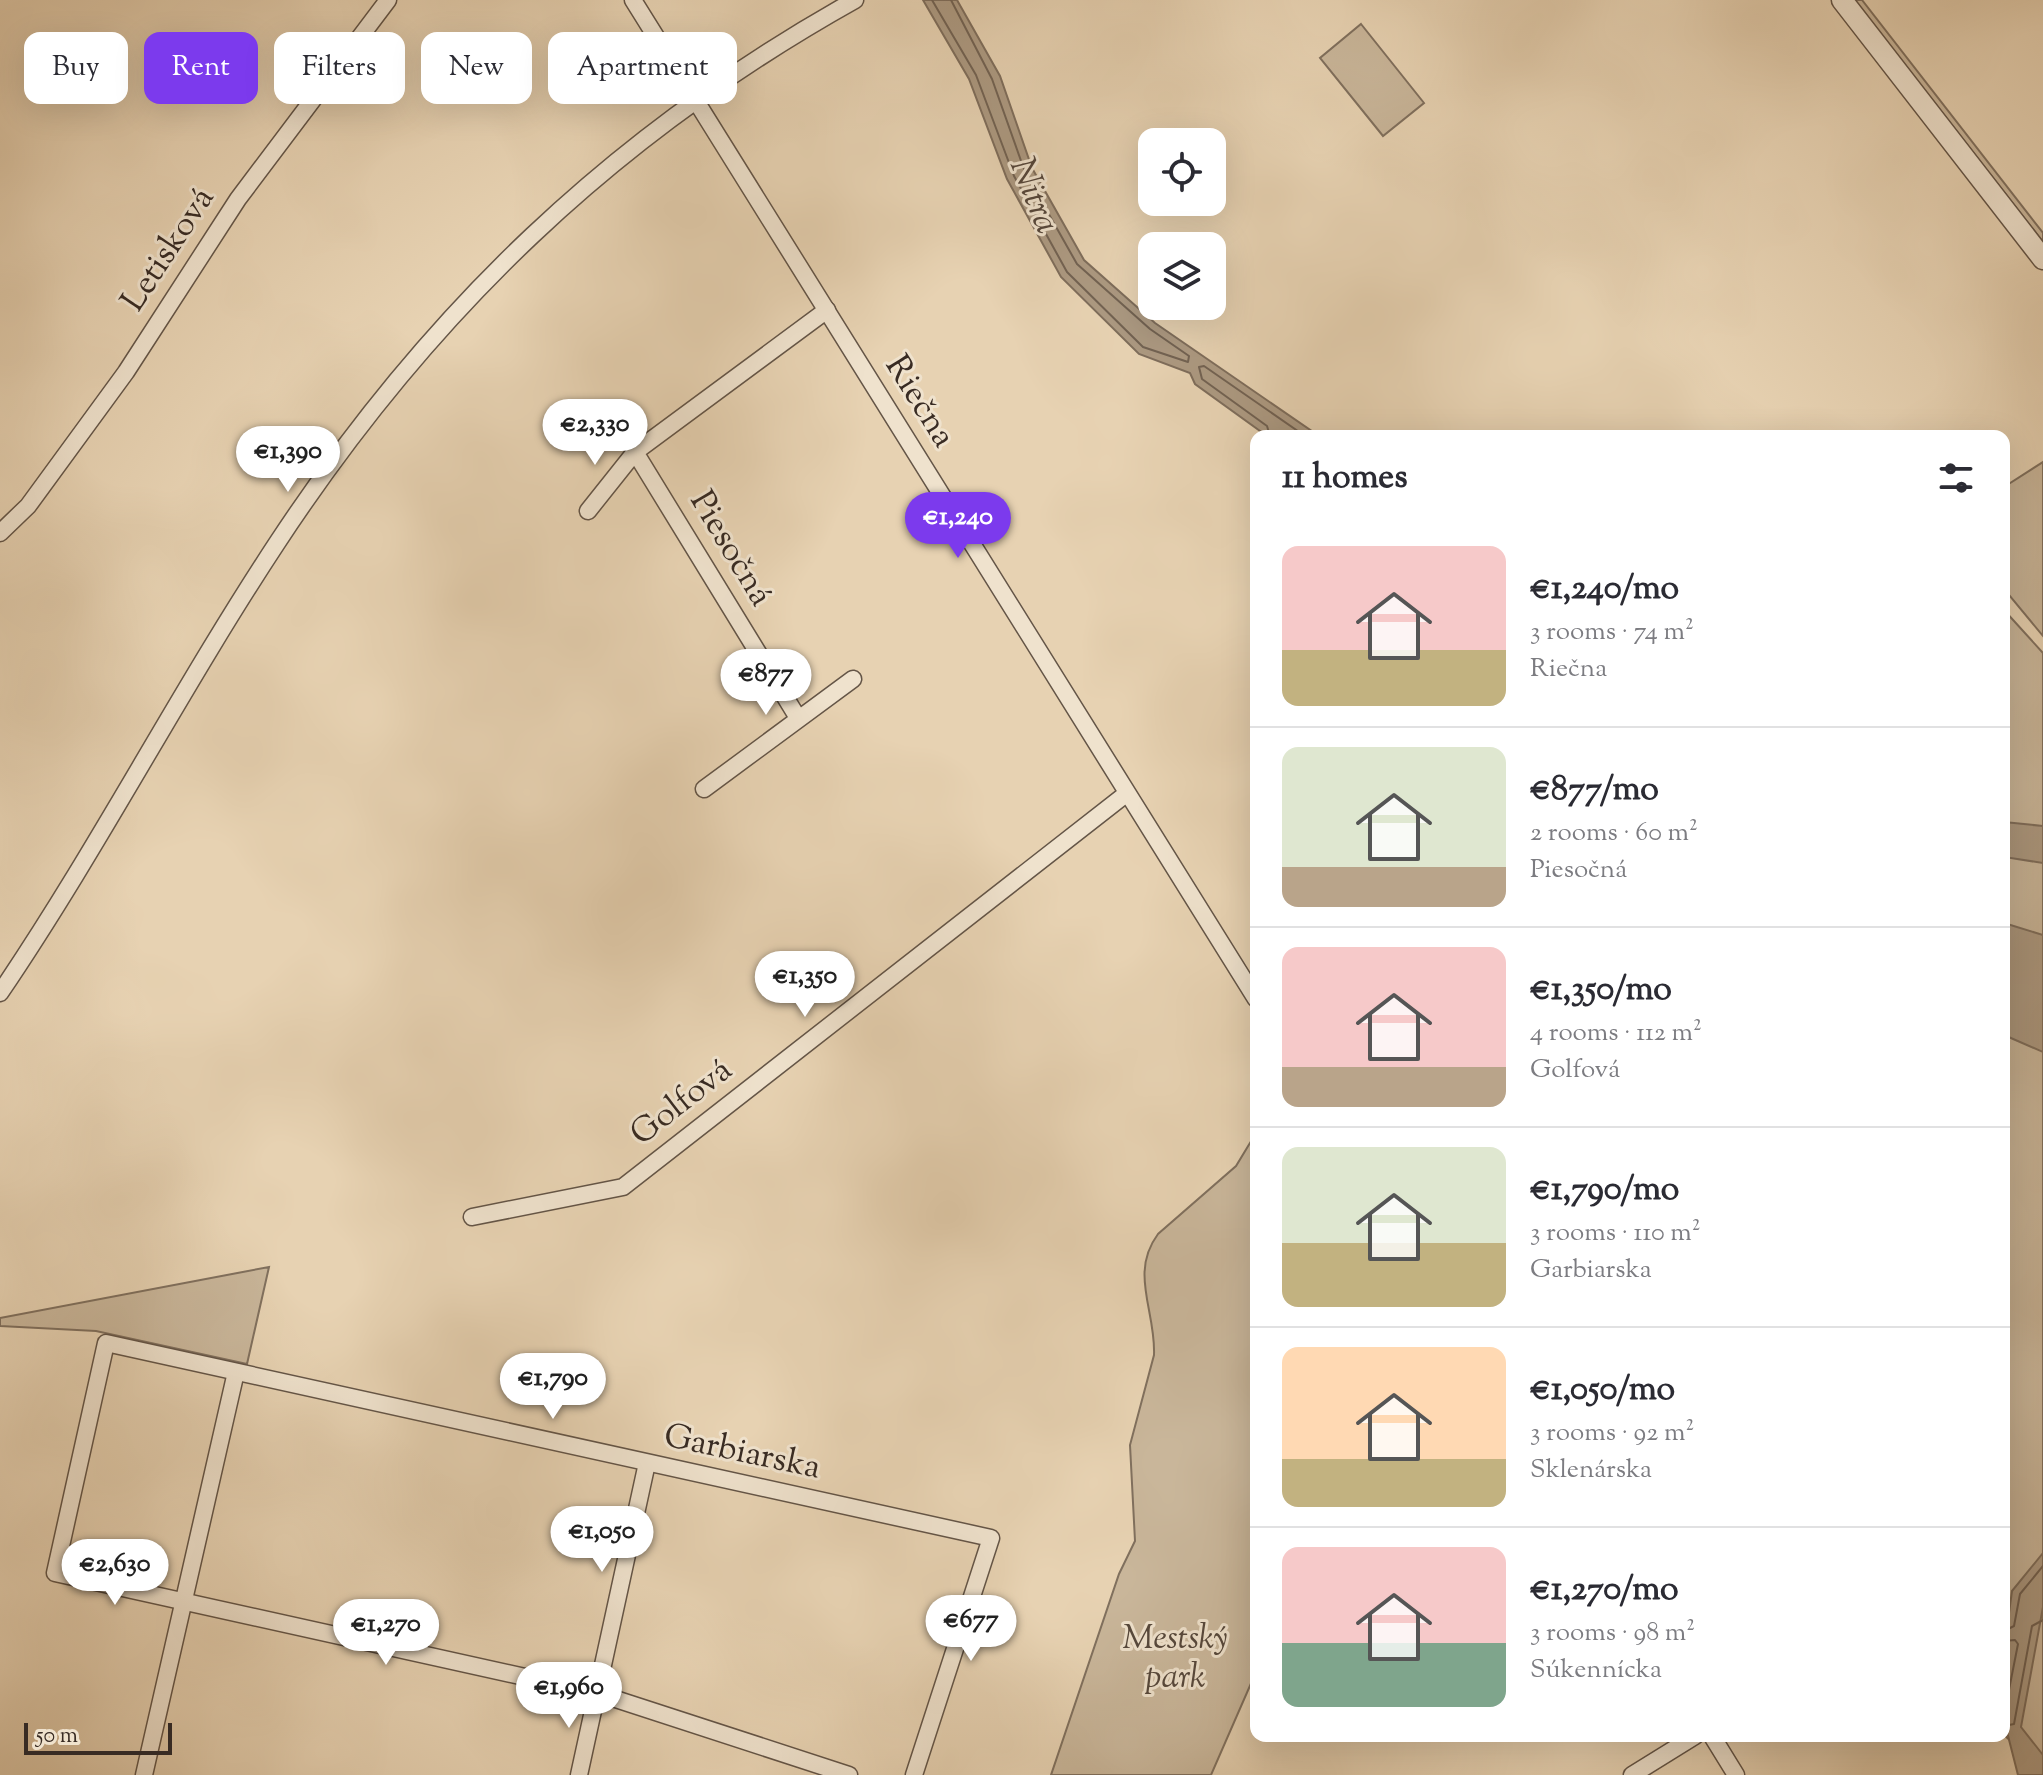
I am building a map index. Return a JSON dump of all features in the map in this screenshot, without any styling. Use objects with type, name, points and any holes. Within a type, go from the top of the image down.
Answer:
[{"type":"street","name":"Letisková","points":[[0,533],[28,506],[126,372],[238,199],[388,0]]},
{"type":"street","name":"Riečna","points":[[633,0],[654,32]]},
{"type":"street","points":[[737,71],[776,44],[855,0]]},
{"type":"street","points":[[1842,0],[2043,259]]},
{"type":"street","points":[[0,993],[277,543],[382,396],[463,302],[565,202],[689,104]]},
{"type":"street","name":"Riečna","points":[[701,104],[1250,990]]},
{"type":"street","points":[[588,511],[635,452],[827,310]]},
{"type":"street","name":"Piesočná","points":[[635,452],[798,718]]},
{"type":"street","points":[[704,789],[853,679]]},
{"type":"street","name":"Golfová","points":[[472,1217],[623,1187],[1126,794]]},
{"type":"street","name":"Garbiarska","points":[[184,1601],[55,1573],[106,1343],[991,1538],[914,1775]]},
{"type":"street","points":[[144,1775],[236,1372]]},
{"type":"street","points":[[579,1775],[647,1463]]},
{"type":"street","points":[[184,1601],[597,1693],[849,1775]]},
{"type":"street","points":[[1632,1775],[1685,1742]]},
{"type":"street","points":[[1716,1742],[1736,1775]]},
{"type":"green space","points":[[1854,0],[1862,0],[2043,233],[2043,242]]},
{"type":"green space","points":[[1361,24],[1424,103],[1383,136],[1320,58]]},
{"type":"green space","points":[[2043,462],[2043,636],[2010,596],[2010,483]]},
{"type":"green space","points":[[2010,617],[2043,653],[2043,1769],[2010,1740]]},
{"type":"green space","name":"Mestský park","points":[[1250,1143],[1250,1686],[1211,1775],[1051,1775],[1119,1574],[1135,1541],[1130,1445],[1154,1355],[1145,1263],[1158,1234],[1236,1166]]},
{"type":"green space","points":[[269,1267],[247,1364],[96,1331],[0,1326],[0,1318]]},
{"type":"water","name":"Nitra","points":[[923,0],[957,0],[1000,76],[1032,168],[1084,260],[1138,308],[1138,320],[1152,320],[1310,430],[1259,430],[1195,384],[1190,373],[1139,354],[1061,277],[1007,179],[969,79]]},
{"type":"water","points":[[2010,823],[2043,826],[2043,863],[2010,858]]},
{"type":"water","points":[[2010,925],[2043,935],[2043,1052],[2010,1038]]},
{"type":"water","points":[[2043,1553],[2043,1607],[2021,1727],[2043,1755],[2043,1775],[2018,1775],[2010,1742],[2012,1591]]}]
